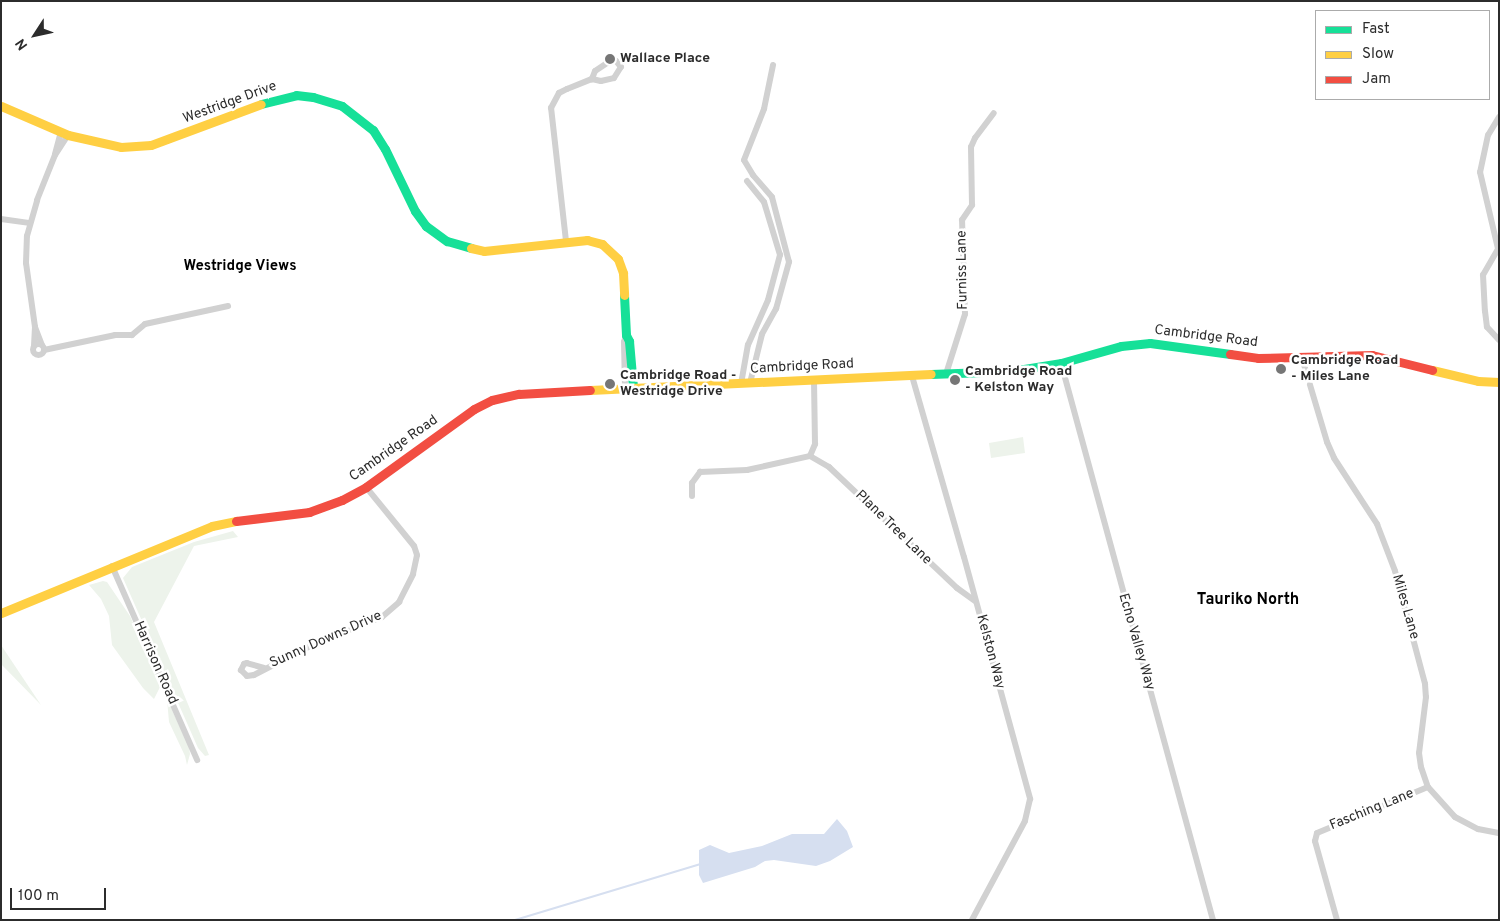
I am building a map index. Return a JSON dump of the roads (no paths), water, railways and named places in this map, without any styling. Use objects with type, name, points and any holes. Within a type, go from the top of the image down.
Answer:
[{"type":"main road","name":"Westridge Drive","points":[[1,106],[64,133],[121,147],[151,144],[177,137],[277,98],[296,95],[313,97],[342,106],[373,130],[385,149],[415,211],[426,226],[458,246],[484,250],[566,241],[595,241],[608,248],[618,259],[623,273],[626,335],[629,341],[629,387]]},
{"type":"main road","name":"Cambridge Road","points":[[1,613],[212,526],[254,518],[309,512],[342,500],[366,487],[464,416],[492,400],[539,392],[1011,371],[1061,363],[1102,350],[1150,343],[1248,357],[1302,358],[1372,355],[1478,381],[1499,382]]},
{"type":"street","points":[[746,383],[762,334],[776,309],[790,262],[772,197],[753,175],[744,160],[764,108],[773,65]]},
{"type":"street","points":[[566,241],[551,108],[559,94],[592,79]]},
{"type":"street","name":"Furniss Lane","points":[[946,374],[965,314],[962,220],[972,205],[971,147],[975,138],[994,113]]},
{"type":"street","points":[[1499,117],[1488,135],[1480,172],[1498,249],[1483,275],[1485,316],[1489,330],[1499,340]]},
{"type":"street","points":[[35,327],[43,348],[40,355],[36,354],[33,350],[35,327],[26,263],[29,223],[64,133]]},
{"type":"street","points":[[746,383],[748,345],[768,300],[780,254],[764,202],[747,181]]},
{"type":"street","points":[[1,219],[29,223]]},
{"type":"street","points":[[34,346],[43,348],[115,334],[132,335],[145,324],[228,306]]},
{"type":"street","name":"Miles Lane","points":[[1302,358],[1327,442],[1339,466],[1378,524],[1395,572],[1425,684],[1425,703],[1419,752],[1421,768],[1428,788],[1454,817],[1478,829],[1499,833]]},
{"type":"street","name":"Echo Valley Way","points":[[1061,363],[1213,920]]},
{"type":"street","name":"Kelston Way","points":[[912,376],[976,601],[1030,802],[1025,821],[972,920]]},
{"type":"street","points":[[692,496],[692,483],[700,472],[747,470],[810,456],[815,444],[814,380]]},
{"type":"street","name":"Plane Tree Lane","points":[[810,456],[829,467],[957,588],[976,601]]},
{"type":"street","name":"Sunny Downs Drive","points":[[264,668],[314,644],[382,617],[399,602],[413,574],[417,555],[414,546],[366,487]]},
{"type":"street","name":"Harrison Road","points":[[112,566],[197,760]]},
{"type":"street","name":"Fasching Lane","points":[[1337,920],[1315,841],[1317,833],[1428,788]]},
{"type":"water","points":[[837,819],[847,831],[853,847],[830,861],[816,866],[774,860],[765,861],[755,867],[703,883],[699,875],[699,850],[710,845],[729,853],[762,846],[792,834],[824,834]]},
{"type":"waterway","points":[[515,920],[700,864]]},
{"type":"place","name":"Wallace Place","points":[[610,59]]},
{"type":"place","name":"Cambridge Road - Miles Lane","points":[[1281,369]]},
{"type":"place","name":"Cambridge Road - Kelston Way","points":[[955,380]]},
{"type":"place","name":"Cambridge Road - Westridge Drive","points":[[610,384]]},
{"type":"district","name":"Westridge Views","points":[[240,267]]},
{"type":"district","name":"Tauriko North","points":[[1248,600]]}]
